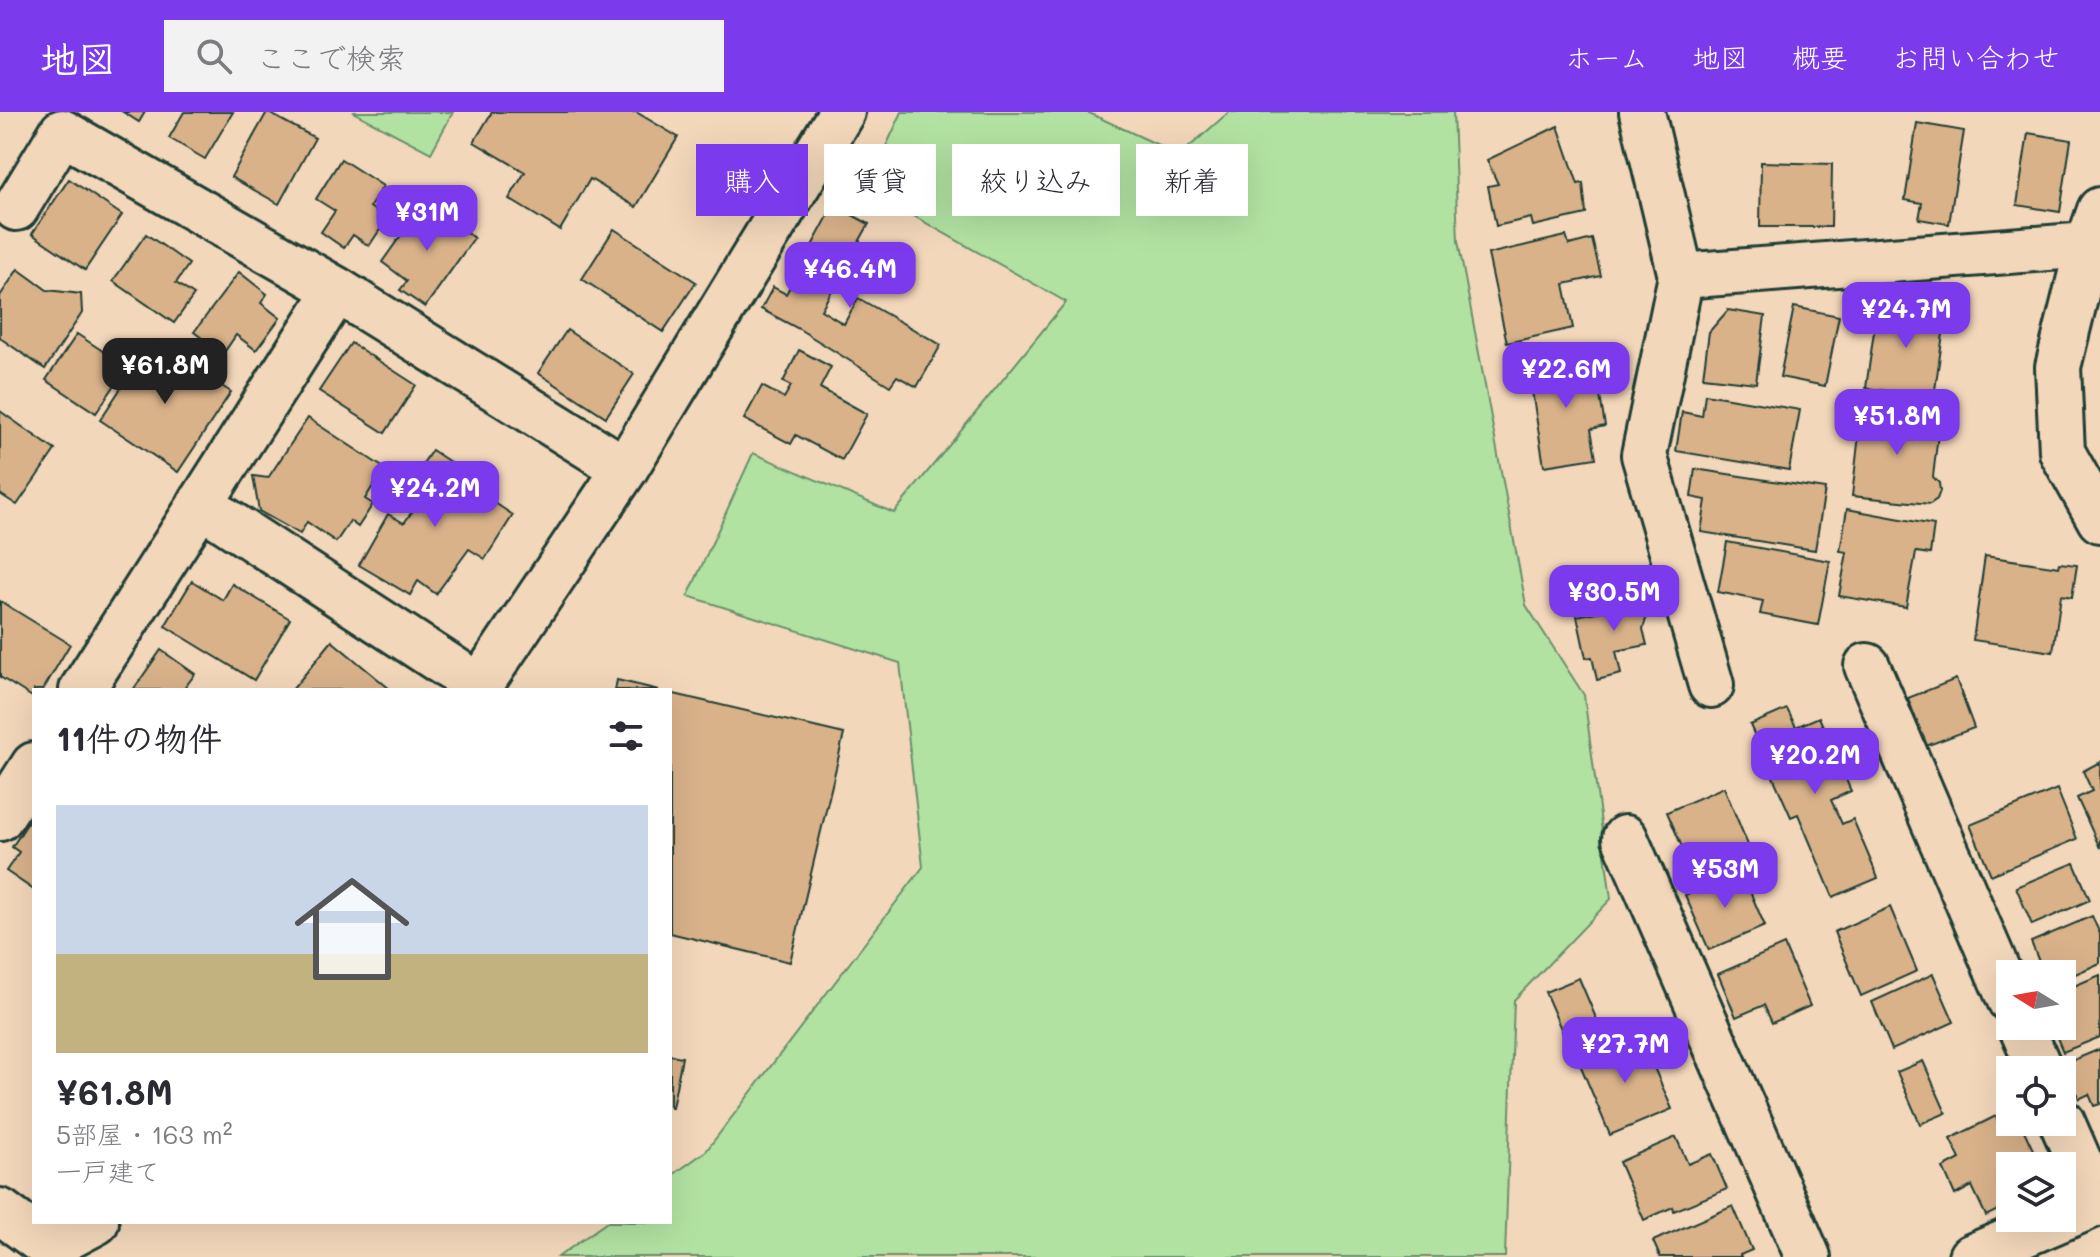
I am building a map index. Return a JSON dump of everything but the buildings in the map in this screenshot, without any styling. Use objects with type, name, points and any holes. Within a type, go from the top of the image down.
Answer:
[{"type":"street","points":[[200,504],[478,688],[625,469],[842,112]]},
{"type":"street","points":[[1642,112],[1681,276],[1644,455],[1711,685]]},
{"type":"street","points":[[16,208],[62,132],[337,290],[625,469]]},
{"type":"street","points":[[1681,276],[2096,233],[2058,367],[2062,452],[2100,520]]},
{"type":"street","points":[[83,688],[337,290]]},
{"type":"street","points":[[1867,666],[1996,967]]},
{"type":"street","points":[[0,818],[32,768]]},
{"type":"street","points":[[1625,838],[1808,1257]]},
{"type":"street","points":[[1971,1257],[2098,1203],[2068,1136]]},
{"type":"street","points":[[0,1211],[48,1252],[93,1224]]},
{"type":"green space","points":[[353,112],[453,112],[431,153]]},
{"type":"green space","points":[[902,112],[1087,112],[1156,144],[1136,144],[1136,216],[1248,216],[1248,144],[1193,144],[1229,112],[1453,112],[1458,241],[1526,605],[1584,695],[1611,899],[1514,1000],[1505,1257],[558,1257],[604,1224],[672,1224],[672,1176],[706,1151],[923,867],[900,663],[688,596],[753,453],[894,513],[1066,302],[914,216],[936,216],[936,144],[887,144]]}]
